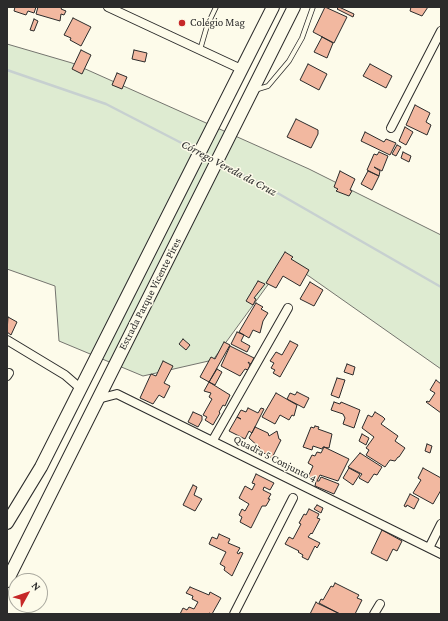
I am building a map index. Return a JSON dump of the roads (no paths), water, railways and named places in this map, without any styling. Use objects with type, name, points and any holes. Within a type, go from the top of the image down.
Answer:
[{"type":"main road","name":"Estrada Parque Vicente Pires","points":[[7,523],[41,467],[273,7]]},
{"type":"main road","name":"Estrada Parque Vicente Pires","points":[[7,581],[294,7]]},
{"type":"street","points":[[108,7],[241,69]]},
{"type":"street","points":[[391,128],[441,31]]},
{"type":"street","points":[[213,440],[288,308]]},
{"type":"street","points":[[7,340],[65,375],[80,388]]},
{"type":"street","name":"Quadra 5 Conjunto 4","points":[[97,400],[117,394],[213,440],[441,554]]},
{"type":"street","points":[[234,614],[293,498]]},
{"type":"street","points":[[429,548],[441,524]]},
{"type":"street","points":[[374,614],[380,604]]},
{"type":"lane","points":[[200,51],[207,26],[216,7]]},
{"type":"lane","points":[[251,91],[261,90],[268,86],[288,61],[302,38],[313,7]]},
{"type":"waterway","name":"Córrego Vereda da Cruz","points":[[7,70],[106,104],[197,151]]},
{"type":"waterway","name":"Córrego Vereda da Cruz","points":[[203,155],[213,160]]},
{"type":"waterway","name":"Córrego Vereda da Cruz","points":[[219,163],[267,187],[441,287]]},
{"type":"place","name":"Colégio Mag","points":[[182,23]]}]
